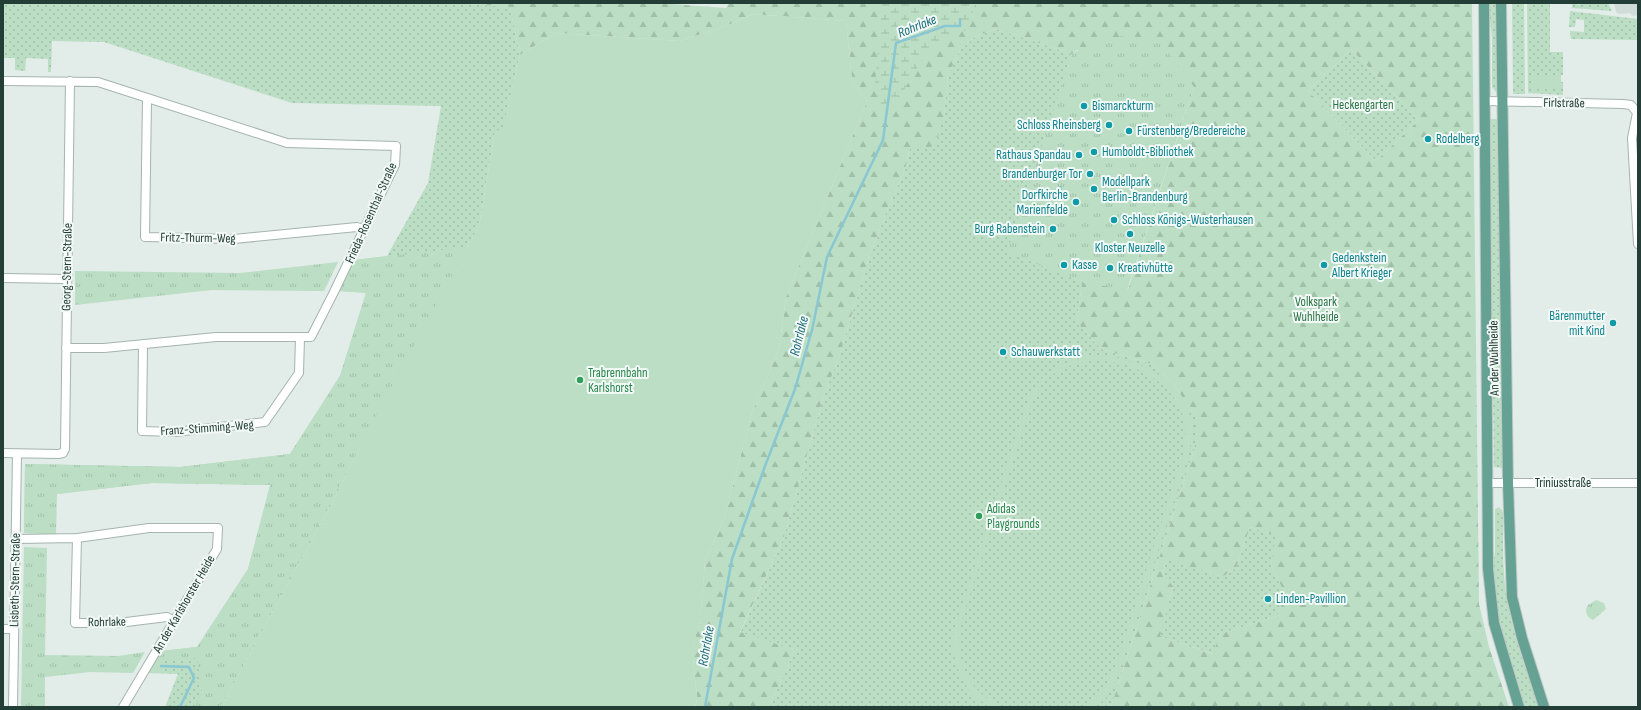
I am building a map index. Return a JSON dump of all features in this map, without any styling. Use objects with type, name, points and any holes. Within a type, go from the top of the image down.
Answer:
[{"type":"main road","name":"An der Wuhlheide","points":[[1484,3],[1489,598],[1504,663],[1519,707]]},
{"type":"main road","name":"An der Wuhlheide","points":[[1501,3],[1508,483],[1512,597],[1522,638],[1544,707]]},
{"type":"street","name":"Frieda-Rosenthal-Straße","points":[[3,81],[98,82],[287,143],[396,146],[395,165],[313,335],[307,338],[300,338]]},
{"type":"street","name":"Georg-Stern-Straße","points":[[17,454],[63,453],[65,446],[70,81]]},
{"type":"street","name":"Fritz-Thurm-Weg","points":[[147,99],[145,237],[234,239],[357,227],[364,230]]},
{"type":"street","name":"Firlstraße","points":[[1486,101],[1623,104],[1631,105],[1637,113]]},
{"type":"street","points":[[1637,113],[1632,138],[1638,244]]},
{"type":"street","points":[[3,278],[67,279]]},
{"type":"street","points":[[66,348],[104,348],[216,336],[300,338]]},
{"type":"street","name":"Franz-Stimming-Weg","points":[[143,344],[142,431],[175,432],[265,422],[299,373],[300,338]]},
{"type":"street","points":[[3,453],[17,454]]},
{"type":"street","name":"Lisbeth-Stern-Straße","points":[[13,707],[17,454]]},
{"type":"street","name":"Triniusstraße","points":[[1487,483],[1638,483]]},
{"type":"street","name":"An der Karlshorster Heide","points":[[16,539],[77,538],[149,528],[218,528],[217,549],[123,707]]},
{"type":"street","name":"Rohrlake","points":[[77,538],[76,623],[118,623],[167,617],[174,621]]},
{"type":"street","points":[[3,629],[14,629]]},
{"type":"shaded area","points":[[1614,3],[1638,3],[1638,15],[1633,16],[1630,13],[1619,14],[1616,12]]},
{"type":"green space","points":[[3,3],[454,3],[510,7],[520,55],[503,128],[495,132],[479,226],[378,411],[332,503],[221,707],[165,707],[178,674],[148,673],[161,651],[197,647],[248,569],[271,485],[151,483],[57,494],[56,534],[24,533],[25,464],[180,467],[290,454],[340,376],[366,293],[339,291],[354,260],[387,256],[428,183],[441,106],[292,103],[104,42],[52,41],[51,72],[48,72],[48,59],[26,58],[25,71],[15,70],[15,58],[3,58]]},
{"type":"green space","name":"Volkspark Wuhlheide","points":[[454,3],[657,3],[726,8],[729,3],[1472,3],[1479,604],[1489,647],[1509,707],[1111,707],[1195,447],[1195,416],[1172,382],[1152,364],[1101,349],[1077,322],[1082,282],[1128,289],[1194,87],[1077,50],[1072,54],[997,29],[976,36],[960,50],[948,75],[944,116],[935,146],[910,149],[905,169],[870,255],[839,357],[823,398],[783,539],[740,632],[795,650],[769,707],[695,707],[697,698],[692,648],[700,621],[705,561],[725,516],[752,412],[779,349],[786,297],[867,101],[852,80],[846,21],[753,14],[726,26],[680,41],[556,33],[520,55],[510,7]],"holes":[[[1351,49],[1419,120],[1376,161],[1308,91]],[[1250,527],[1276,535],[1271,566],[1286,595],[1277,616],[1220,634],[1213,654],[1160,636],[1173,586],[1162,575],[1167,559],[1222,577],[1236,568]]]},
{"type":"green space","points":[[882,3],[976,3],[965,31],[947,35],[923,58],[904,90],[889,107],[882,107],[875,85]]},
{"type":"green space","points":[[1488,3],[1497,3],[1496,92],[1492,87],[1492,38]]},
{"type":"green space","points":[[1512,3],[1524,3],[1525,94],[1513,94]]},
{"type":"green space","points":[[1527,3],[1550,3],[1550,52],[1563,52],[1563,75],[1531,75],[1561,89],[1561,82],[1563,82],[1563,95],[1528,93]]},
{"type":"green space","points":[[1572,3],[1579,5],[1582,3],[1608,3],[1612,11],[1572,8]]},
{"type":"green space","points":[[1570,11],[1638,19],[1638,40],[1571,39],[1570,31],[1584,32],[1584,20],[1576,19],[1575,27],[1569,27]]},
{"type":"green space","name":"Trabrennbahn Karlshorst","points":[[753,14],[846,21],[852,80],[867,101],[786,297],[779,349],[752,412],[725,516],[705,561],[700,621],[692,648],[697,698],[695,707],[221,707],[332,503],[378,411],[479,226],[495,132],[503,127],[520,55],[556,33],[680,41],[726,26]]},
{"type":"green space","points":[[997,29],[1072,54],[1062,86],[1068,276],[1082,282],[1077,322],[1101,349],[1152,364],[1172,382],[1195,416],[1195,447],[1111,707],[769,707],[795,650],[740,633],[783,539],[823,398],[839,357],[870,255],[905,169],[910,149],[944,116],[948,75],[960,50],[976,36]]},
{"type":"green space","name":"Modellpark Berlin-Brandenburg","points":[[1121,36],[1162,44],[1194,87],[1127,290],[1082,282],[1007,252],[1072,54]]},
{"type":"green space","name":"Heckengarten","points":[[1351,49],[1419,120],[1376,161],[1308,91]]},
{"type":"green space","points":[[1531,75],[1561,75],[1561,89],[1531,89]]},
{"type":"green space","points":[[1489,119],[1498,119],[1503,468],[1494,467]]},
{"type":"green space","points":[[468,247],[220,707],[195,707],[202,693],[197,658],[160,661],[160,673],[148,673],[161,651],[197,647],[248,569],[270,485],[152,483],[56,494],[56,534],[24,533],[25,464],[180,467],[290,454],[340,376],[366,293],[339,291],[354,260]]},
{"type":"green space","points":[[338,262],[324,291],[212,290],[75,305],[75,271],[240,273]]},
{"type":"green space","points":[[1100,355],[1115,357],[1146,368],[1161,376],[1173,386],[1183,398],[1189,412],[1192,429],[1190,451],[1115,682],[1105,699],[1093,706],[1086,707],[1102,693],[1116,665],[1184,452],[1186,436],[1185,423],[1176,401],[1163,386],[1147,374],[1128,366],[1109,362],[1088,361],[1069,366],[1052,375],[1041,386],[1035,395],[1029,410],[959,628],[960,654],[966,675],[980,692],[1001,707],[991,706],[974,696],[962,679],[953,649],[954,630],[1031,392],[1045,376],[1061,365],[1089,356]]},
{"type":"green space","points":[[1499,507],[1503,512],[1504,574],[1509,610],[1519,647],[1539,707],[1523,707],[1501,640],[1492,576],[1495,552],[1495,509]]},
{"type":"green space","name":"Adidas Playgrounds","points":[[974,509],[987,514],[984,523],[971,519]]},
{"type":"green space","points":[[1250,527],[1277,535],[1271,566],[1286,595],[1277,616],[1220,634],[1214,654],[1159,636],[1173,587],[1162,575],[1167,558],[1222,577],[1236,568]]},
{"type":"green space","points":[[24,547],[47,548],[45,655],[118,656],[145,652],[133,673],[90,672],[45,677],[45,707],[21,707]]},
{"type":"green space","points":[[1596,600],[1604,603],[1606,609],[1593,620],[1588,616],[1586,610],[1588,605]]},
{"type":"water","points":[[1060,186],[1062,186],[1061,192],[1064,196],[1061,200],[1056,193]]},
{"type":"waterway","name":"Rohrlake","points":[[705,707],[732,559],[765,466],[795,389],[812,330],[827,257],[883,140],[896,43],[945,26],[960,26],[960,19]]},
{"type":"waterway","points":[[161,666],[189,667],[194,678],[180,707]]},
{"type":"place","name":"Bismarckturm","points":[[1084,106]]},
{"type":"place","name":"Schloss Rheinsberg","points":[[1109,125]]},
{"type":"place","name":"Fürstenberg/Bredereiche","points":[[1129,131]]},
{"type":"place","name":"Rodelberg","points":[[1428,139]]},
{"type":"place","name":"Humboldt-Bibliothek","points":[[1094,152]]},
{"type":"place","name":"Rathaus Spandau","points":[[1079,155]]},
{"type":"place","name":"Brandenburger Tor","points":[[1090,174]]},
{"type":"place","name":"Modellpark Berlin-Brandenburg","points":[[1094,189]]},
{"type":"place","name":"Dorfkirche Marienfelde","points":[[1076,202]]},
{"type":"place","name":"Schloss Königs-Wusterhausen","points":[[1114,220]]},
{"type":"place","name":"Burg Rabenstein","points":[[1053,229]]},
{"type":"place","name":"Kloster Neuzelle","points":[[1130,234]]},
{"type":"place","name":"Kasse","points":[[1064,265]]},
{"type":"place","name":"Gedenkstein Albert Krieger","points":[[1324,265]]},
{"type":"place","name":"Kreativhütte","points":[[1110,268]]},
{"type":"place","name":"Bärenmutter mit Kind","points":[[1613,323]]},
{"type":"place","name":"Schauwerkstatt","points":[[1003,352]]},
{"type":"place","name":"Trabrennbahn Karlshorst","points":[[580,380]]},
{"type":"place","name":"Adidas Playgrounds","points":[[979,516]]},
{"type":"place","name":"Linden-Pavillion","points":[[1268,599]]}]
